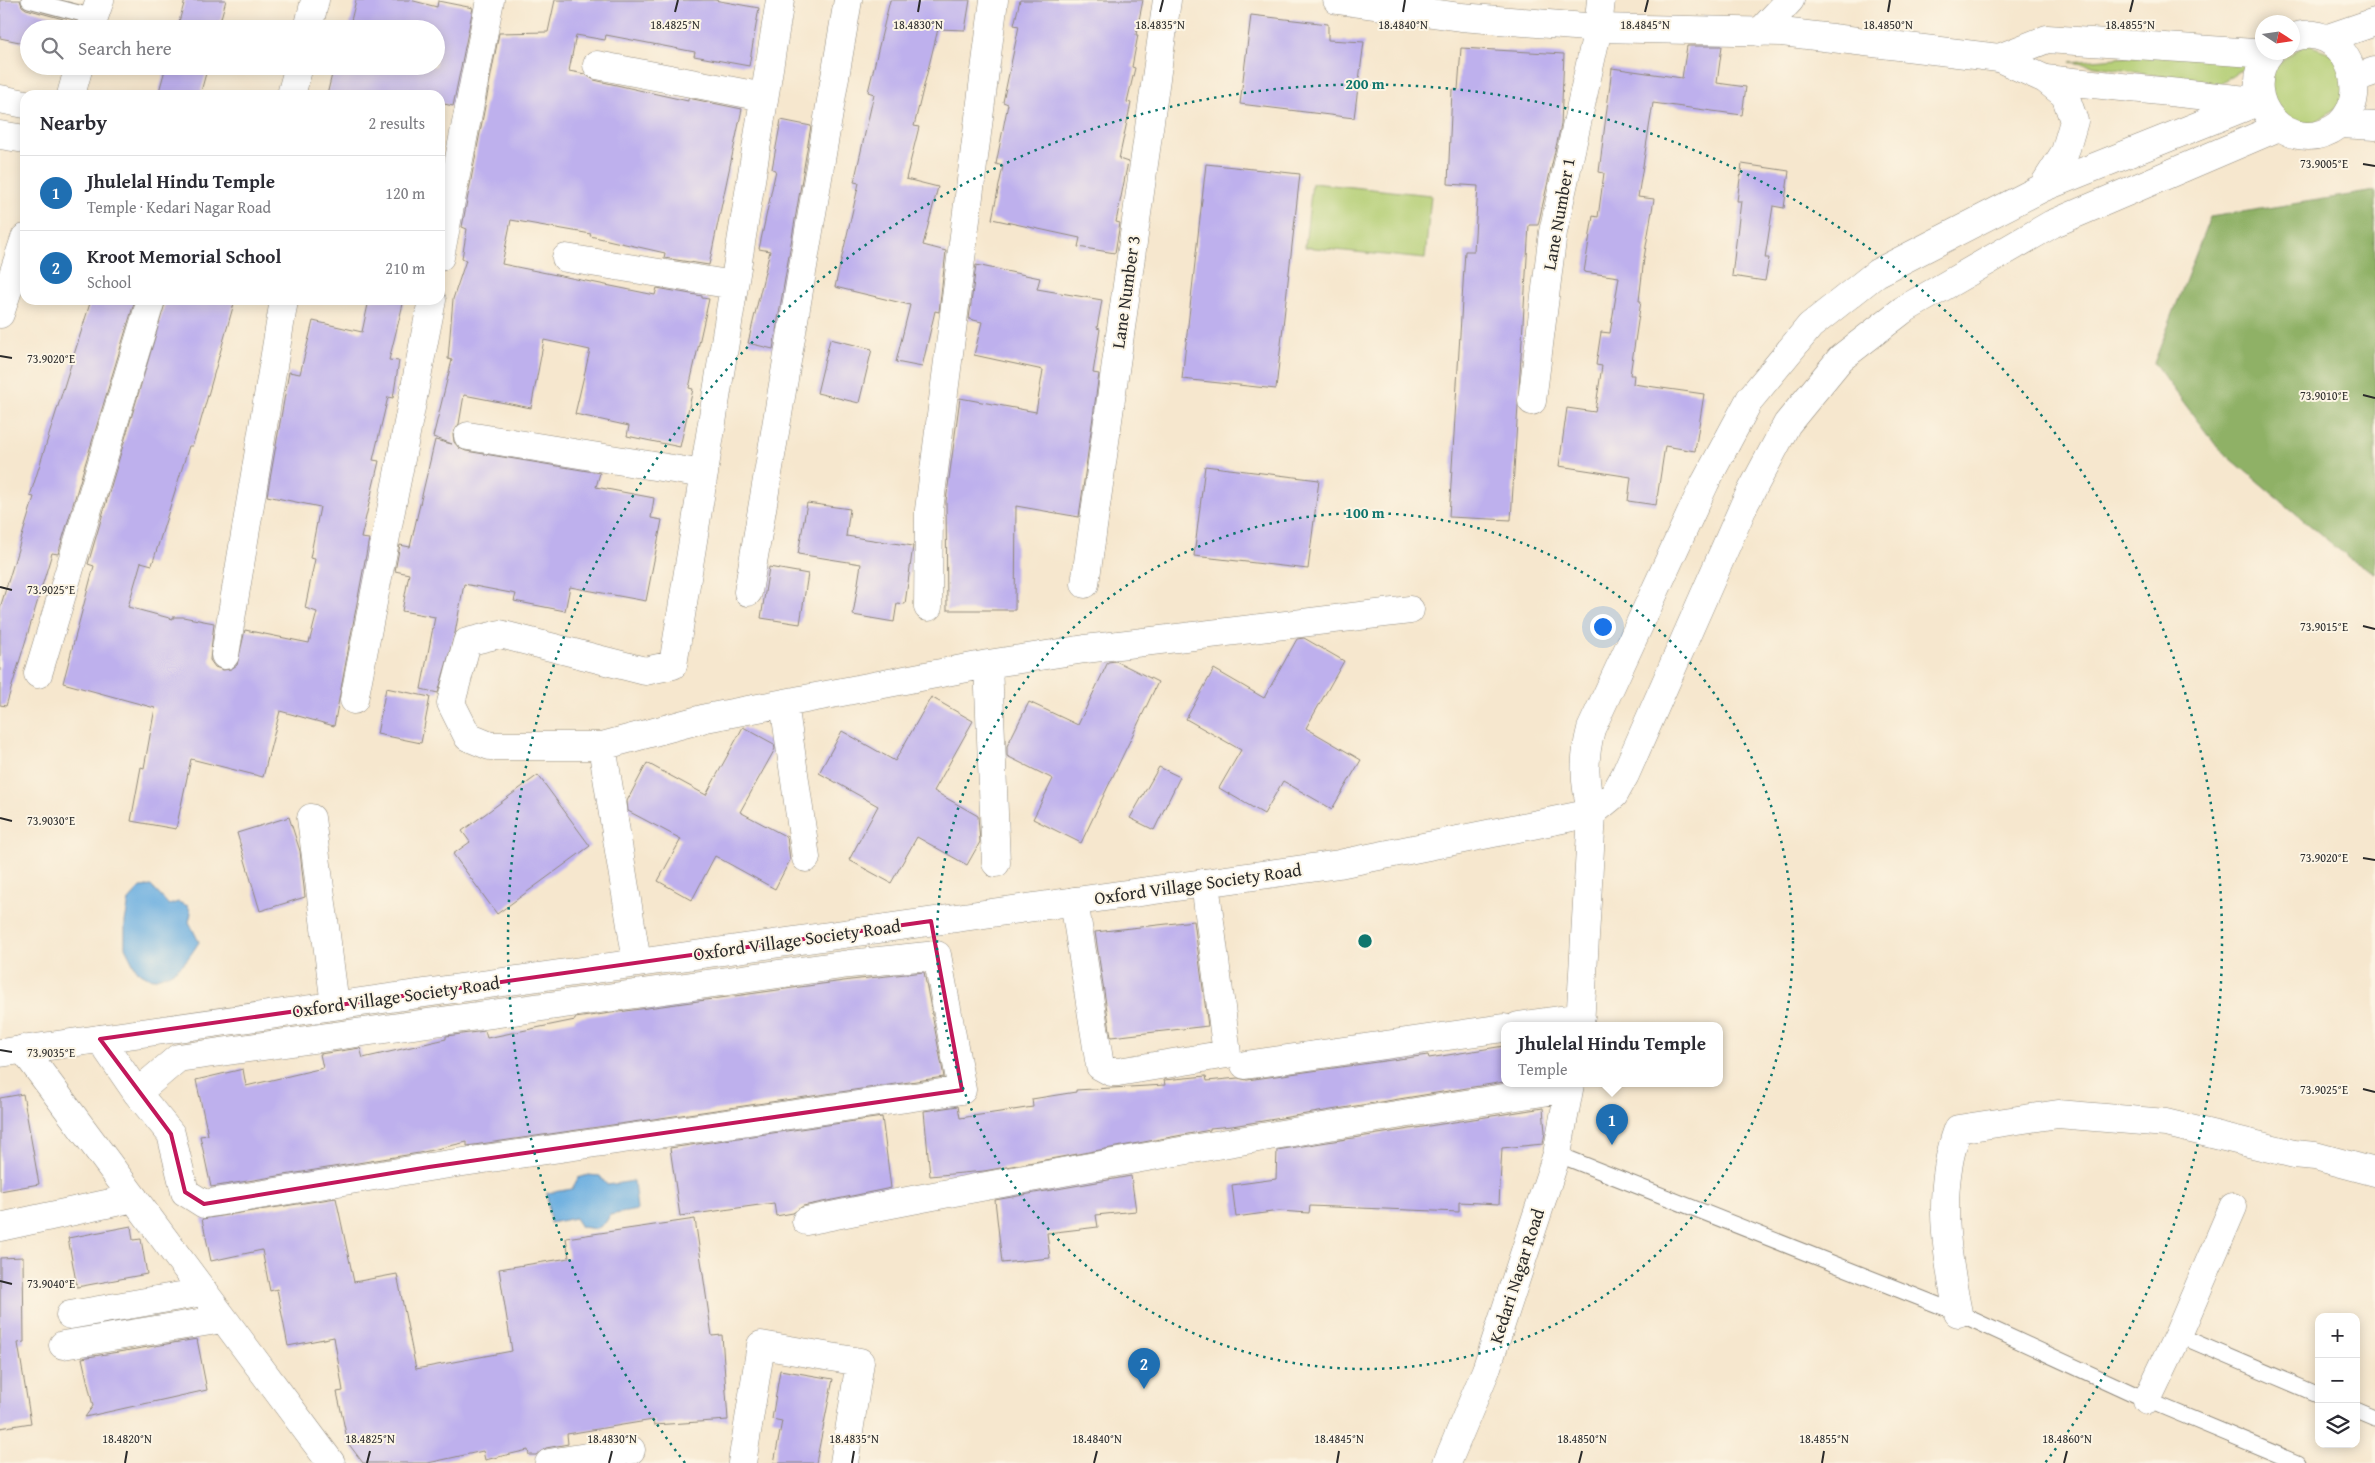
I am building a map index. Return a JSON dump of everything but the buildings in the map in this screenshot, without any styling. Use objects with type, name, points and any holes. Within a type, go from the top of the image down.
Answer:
[{"type":"street","points":[[310,20],[315,0]]},
{"type":"street","points":[[445,231],[490,0]]},
{"type":"street","points":[[780,0],[673,665],[645,671],[500,634],[467,642],[451,703],[468,737],[490,746],[602,746],[706,718],[988,664],[1085,649],[1410,610]]},
{"type":"street","points":[[748,592],[848,0]]},
{"type":"street","points":[[928,606],[929,510],[994,0]]},
{"type":"street","name":"Lane Number 3","points":[[1085,584],[1167,0]]},
{"type":"street","points":[[1336,0],[1461,17],[1598,28],[1782,32],[2000,58],[2045,79],[2065,95],[2074,121],[2066,152],[2042,188]]},
{"type":"street","name":"Lane Number 1","points":[[1532,401],[1553,232],[1598,28],[1601,0]]},
{"type":"street","points":[[1760,32],[1790,0]]},
{"type":"street","points":[[2328,38],[2375,22]]},
{"type":"street","points":[[2266,60],[2261,68],[2258,83],[2260,101],[2268,115],[2279,127],[2293,134],[2309,136],[2326,133],[2341,124],[2352,111],[2358,94],[2369,76],[2352,61],[2342,48],[2328,38],[2312,34],[2300,36]]},
{"type":"street","points":[[2000,58],[2047,39],[2255,52]]},
{"type":"street","points":[[597,65],[764,97]]},
{"type":"street","points":[[72,90],[76,75]]},
{"type":"street","points":[[293,90],[297,75]]},
{"type":"street","points":[[2045,79],[2260,101]]},
{"type":"street","points":[[0,99],[20,103]]},
{"type":"street","points":[[1581,1022],[1592,813],[1585,787],[1585,750],[1591,729],[1705,483],[1750,399],[1810,326],[1877,272],[2042,188],[2260,101]]},
{"type":"street","points":[[2341,124],[2375,126]]},
{"type":"street","points":[[1592,813],[1614,795],[1625,775],[1745,504],[1787,424],[1841,358],[1903,310],[2052,224],[2279,127]]},
{"type":"street","points":[[0,134],[20,138]]},
{"type":"street","points":[[0,314],[20,253]]},
{"type":"street","points":[[566,258],[734,285]]},
{"type":"street","points":[[38,674],[149,305]]},
{"type":"street","points":[[225,655],[283,305]]},
{"type":"street","points":[[354,700],[431,305]]},
{"type":"street","points":[[468,436],[704,474]]},
{"type":"street","points":[[988,664],[996,863]]},
{"type":"street","points":[[784,703],[806,858]]},
{"type":"street","points":[[602,746],[637,962]]},
{"type":"street","name":"Oxford Village Society Road","points":[[11,1051],[1339,864],[1592,813]]},
{"type":"street","points":[[311,818],[335,1005]]},
{"type":"street","points":[[1074,901],[1100,1066],[1110,1072],[1118,1072],[1227,1054],[1204,883]]},
{"type":"street","points":[[100,1039],[133,1087],[171,1134],[185,1192],[204,1204],[438,1165],[962,1090],[931,921]]},
{"type":"street","points":[[133,1087],[178,1058],[849,964],[937,955]]},
{"type":"street","points":[[1245,1065],[1501,1028]]},
{"type":"street","points":[[11,1051],[134,1198],[328,1462]]},
{"type":"street","points":[[806,1221],[972,1188],[1362,1119],[1564,1087]]},
{"type":"street","name":"Kedari Nagar Road","points":[[1447,1463],[1486,1370],[1557,1154],[1570,1087]]},
{"type":"street","points":[[1958,1313],[1947,1256],[1944,1200],[1951,1148],[1958,1129],[2058,1114],[2166,1123],[2294,1154],[2315,1156],[2375,1172]]},
{"type":"street","points":[[0,1227],[134,1198]]},
{"type":"street","points":[[2147,1400],[2178,1335],[2233,1207]]},
{"type":"street","points":[[70,1315],[203,1292]]},
{"type":"street","points":[[63,1345],[224,1319]]},
{"type":"street","points":[[742,1463],[761,1344],[860,1362],[844,1463]]},
{"type":"street","points":[[549,1463],[631,1450]]},
{"type":"lane","points":[[28,0],[95,15]]},
{"type":"lane","points":[[1557,1154],[1958,1313],[2147,1400],[2298,1463]]},
{"type":"lane","points":[[2178,1335],[2315,1392]]},
{"type":"lane","points":[[2360,1412],[2375,1418]]},
{"type":"highlighted area","points":[[931,921],[962,1090],[429,1167],[204,1204],[185,1192],[171,1134],[100,1039]]},
{"type":"green space","points":[[2306,44],[2375,69],[2346,101],[2307,128],[2227,96],[2282,60],[2300,60],[2300,48]]},
{"type":"green space","points":[[2255,46],[2256,60],[2219,85],[2071,62]]},
{"type":"green space","points":[[1312,183],[1431,195],[1425,259],[1305,247]]},
{"type":"green space","points":[[2375,191],[2375,573],[2350,559],[2218,448],[2154,363],[2210,217]]},
{"type":"water","points":[[151,886],[169,905],[178,902],[188,906],[191,913],[189,922],[199,942],[185,962],[175,970],[152,979],[137,971],[125,947],[125,922],[129,900],[141,887]]},
{"type":"water","points":[[588,1175],[600,1176],[607,1185],[634,1181],[637,1210],[610,1215],[606,1222],[597,1229],[581,1227],[575,1218],[550,1223],[547,1193],[572,1189],[578,1178]]},
{"type":"place","name":"Jhulelal Hindu Temple","points":[[1612,1145]]},
{"type":"place","name":"Kroot Memorial School","points":[[1144,1389]]}]
